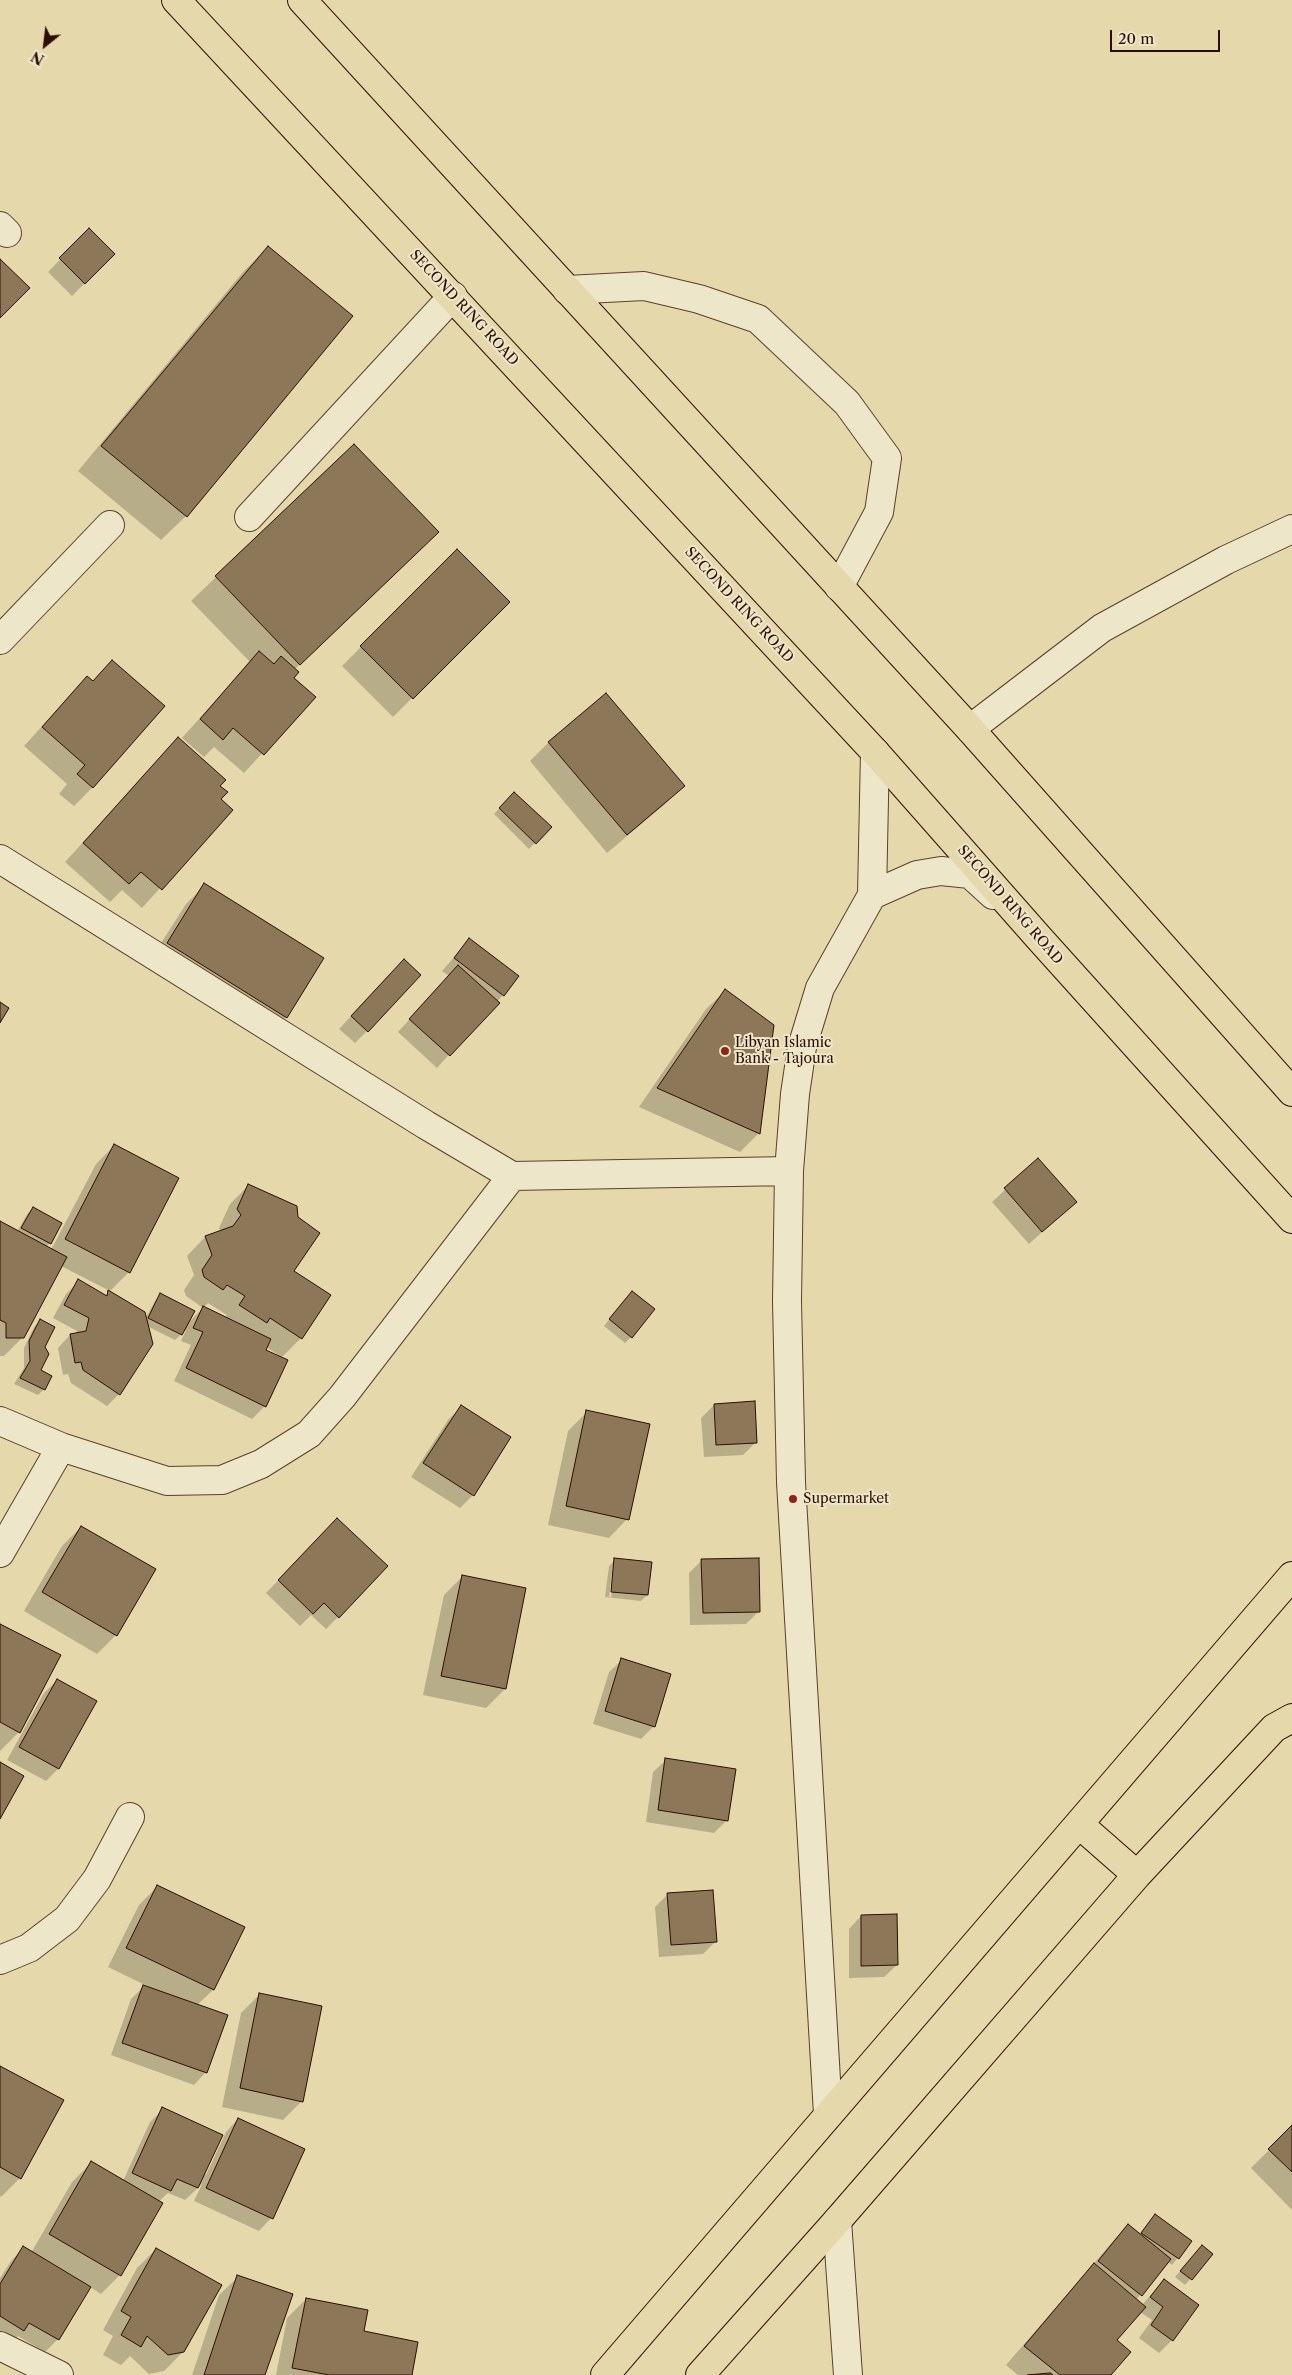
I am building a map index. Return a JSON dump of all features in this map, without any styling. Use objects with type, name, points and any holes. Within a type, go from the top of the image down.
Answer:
[{"type":"highway","name":"SECOND RING ROAD","points":[[176,0],[875,752],[1289,1221]]},
{"type":"highway","points":[[302,0],[970,729],[1292,1092]]},
{"type":"highway","points":[[606,2375],[828,2114],[1080,1826],[1292,1576]]},
{"type":"highway","points":[[700,2375],[837,2221],[1137,1876],[1274,1728],[1292,1718]]},
{"type":"highway","points":[[1080,1826],[1137,1876]]},
{"type":"street","points":[[567,290],[644,286],[699,299],[758,319],[847,404],[887,458],[879,512],[839,587]]},
{"type":"street","points":[[249,517],[453,296]]},
{"type":"street","points":[[0,640],[110,525]]},
{"type":"street","points":[[970,729],[1102,628],[1226,560],[1292,529]]},
{"type":"street","points":[[828,2114],[791,1482],[787,1301],[790,1171],[795,1094],[802,1047],[820,988],[872,895],[875,752]]},
{"type":"street","points":[[0,859],[418,1120],[512,1176],[790,1171]]},
{"type":"street","points":[[872,895],[917,875],[941,871],[970,874],[1039,938]]},
{"type":"street","points":[[0,1421],[61,1447],[167,1481],[222,1480],[261,1464],[309,1434],[512,1176]]},
{"type":"street","points":[[0,1552],[61,1447]]},
{"type":"street","points":[[0,1960],[29,1948],[67,1920],[97,1879],[130,1817]]},
{"type":"street","points":[[837,2221],[848,2375]]},
{"type":"street","points":[[0,2346],[59,2375]]},
{"type":"building","points":[[89,228],[115,254],[85,284],[59,258]]},
{"type":"building","points":[[268,246],[353,316],[187,517],[101,446]]},
{"type":"building","points":[[0,259],[30,288],[0,318]]},
{"type":"building","points":[[354,444],[439,532],[300,665],[215,576]]},
{"type":"building","points":[[457,549],[510,602],[413,699],[360,646]]},
{"type":"building","points":[[259,651],[274,664],[281,656],[299,672],[294,678],[316,697],[264,755],[233,728],[223,740],[200,719]]},
{"type":"building","points":[[112,660],[165,706],[93,788],[77,774],[85,765],[42,727],[87,676],[93,681]]},
{"type":"building","points":[[606,693],[685,786],[627,835],[548,742]]},
{"type":"building","points":[[178,737],[226,780],[220,786],[228,792],[221,799],[233,810],[162,890],[141,872],[129,884],[83,843]]},
{"type":"building","points":[[514,792],[552,827],[536,844],[499,808]]},
{"type":"building","points":[[204,883],[324,958],[287,1018],[167,943]]},
{"type":"building","points":[[469,938],[519,976],[504,996],[454,958]]},
{"type":"building","points":[[404,959],[421,975],[368,1032],[351,1016]]},
{"type":"building","points":[[458,965],[500,1003],[450,1056],[409,1019]]},
{"type":"building","points":[[725,989],[774,1025],[760,1134],[657,1088]]},
{"type":"building","points":[[0,1002],[9,1008],[0,1023]]},
{"type":"building","points":[[114,1144],[179,1178],[130,1273],[65,1239]]},
{"type":"building","points":[[1038,1158],[1077,1202],[1042,1232],[1004,1188]]},
{"type":"building","points":[[248,1184],[297,1206],[298,1217],[320,1233],[294,1271],[331,1295],[302,1339],[270,1318],[267,1323],[239,1305],[245,1296],[227,1285],[223,1290],[204,1277],[202,1270],[212,1255],[205,1236],[233,1226],[241,1215],[237,1209]]},
{"type":"building","points":[[33,1207],[62,1223],[51,1244],[21,1228]]},
{"type":"building","points":[[0,1221],[67,1257],[24,1338],[6,1338],[6,1323],[0,1320]]},
{"type":"building","points":[[78,1279],[107,1296],[108,1290],[145,1312],[153,1344],[120,1395],[83,1370],[81,1362],[75,1363],[70,1334],[86,1331],[89,1318],[64,1305]]},
{"type":"building","points":[[632,1291],[655,1309],[632,1338],[609,1319]]},
{"type":"building","points":[[160,1293],[195,1311],[182,1335],[148,1318]]},
{"type":"building","points":[[203,1306],[271,1339],[266,1350],[288,1360],[266,1407],[186,1368],[203,1332],[193,1328]]},
{"type":"building","points":[[40,1319],[55,1327],[45,1347],[49,1354],[41,1370],[52,1376],[45,1390],[20,1378],[30,1361],[29,1341]]},
{"type":"building","points":[[755,1401],[757,1443],[716,1445],[714,1404]]},
{"type":"building","points":[[461,1405],[511,1437],[474,1496],[423,1463]]},
{"type":"building","points":[[586,1410],[650,1424],[629,1520],[566,1506]]},
{"type":"building","points":[[337,1518],[388,1566],[339,1618],[324,1603],[313,1614],[278,1580]]},
{"type":"building","points":[[81,1526],[156,1569],[117,1636],[42,1592]]},
{"type":"building","points":[[614,1558],[652,1562],[648,1595],[611,1592]]},
{"type":"building","points":[[759,1558],[760,1612],[703,1613],[701,1559]]},
{"type":"building","points":[[462,1575],[526,1588],[506,1689],[441,1676]]},
{"type":"building","points":[[0,1624],[61,1655],[20,1733],[0,1722]]},
{"type":"building","points":[[621,1658],[671,1674],[655,1727],[605,1711]]},
{"type":"building","points":[[57,1679],[97,1701],[59,1769],[19,1747]]},
{"type":"building","points":[[665,1758],[736,1769],[728,1821],[658,1810]]},
{"type":"building","points":[[0,1762],[24,1776],[0,1819]]},
{"type":"building","points":[[157,1885],[245,1927],[214,1990],[126,1948]]},
{"type":"building","points":[[713,1890],[717,1942],[671,1945],[667,1893]]},
{"type":"building","points":[[897,1914],[898,1965],[861,1966],[861,1915]]},
{"type":"building","points":[[143,1985],[228,2015],[207,2073],[122,2043]]},
{"type":"building","points":[[259,1993],[322,2006],[303,2102],[240,2088]]},
{"type":"building","points":[[0,2066],[64,2100],[21,2179],[0,2167]]},
{"type":"building","points":[[162,2107],[223,2135],[198,2188],[177,2179],[171,2191],[132,2173]]},
{"type":"building","points":[[238,2118],[305,2149],[273,2219],[206,2188]]},
{"type":"building","points":[[1292,2125],[1292,2172],[1268,2149]]},
{"type":"building","points":[[91,2161],[163,2203],[121,2276],[49,2234]]},
{"type":"building","points":[[1155,2214],[1192,2241],[1179,2259],[1141,2233]]},
{"type":"building","points":[[1128,2224],[1171,2259],[1142,2296],[1098,2261]]},
{"type":"building","points":[[1202,2245],[1213,2254],[1192,2280],[1180,2271]]},
{"type":"building","points":[[23,2246],[91,2287],[59,2340],[29,2323],[24,2331],[0,2316],[0,2284]]},
{"type":"building","points":[[156,2248],[222,2285],[184,2352],[168,2355],[147,2336],[141,2347],[121,2335],[131,2317],[121,2311]]},
{"type":"building","points":[[1094,2263],[1146,2307],[1117,2340],[1131,2352],[1111,2375],[1060,2375],[1024,2346]]},
{"type":"building","points":[[237,2275],[293,2294],[265,2375],[204,2375]]},
{"type":"building","points":[[1164,2279],[1199,2305],[1173,2341],[1151,2325],[1163,2307],[1150,2297]]},
{"type":"building","points":[[306,2298],[368,2310],[364,2331],[418,2342],[412,2375],[329,2375],[292,2368]]},
{"type":"building","points":[[1050,2373],[1053,2375],[1027,2375]]},
{"type":"place","name":"Libyan Islamic Bank - Tajoura","points":[[725,1051]]},
{"type":"place","name":"Supermarket","points":[[793,1499]]}]
